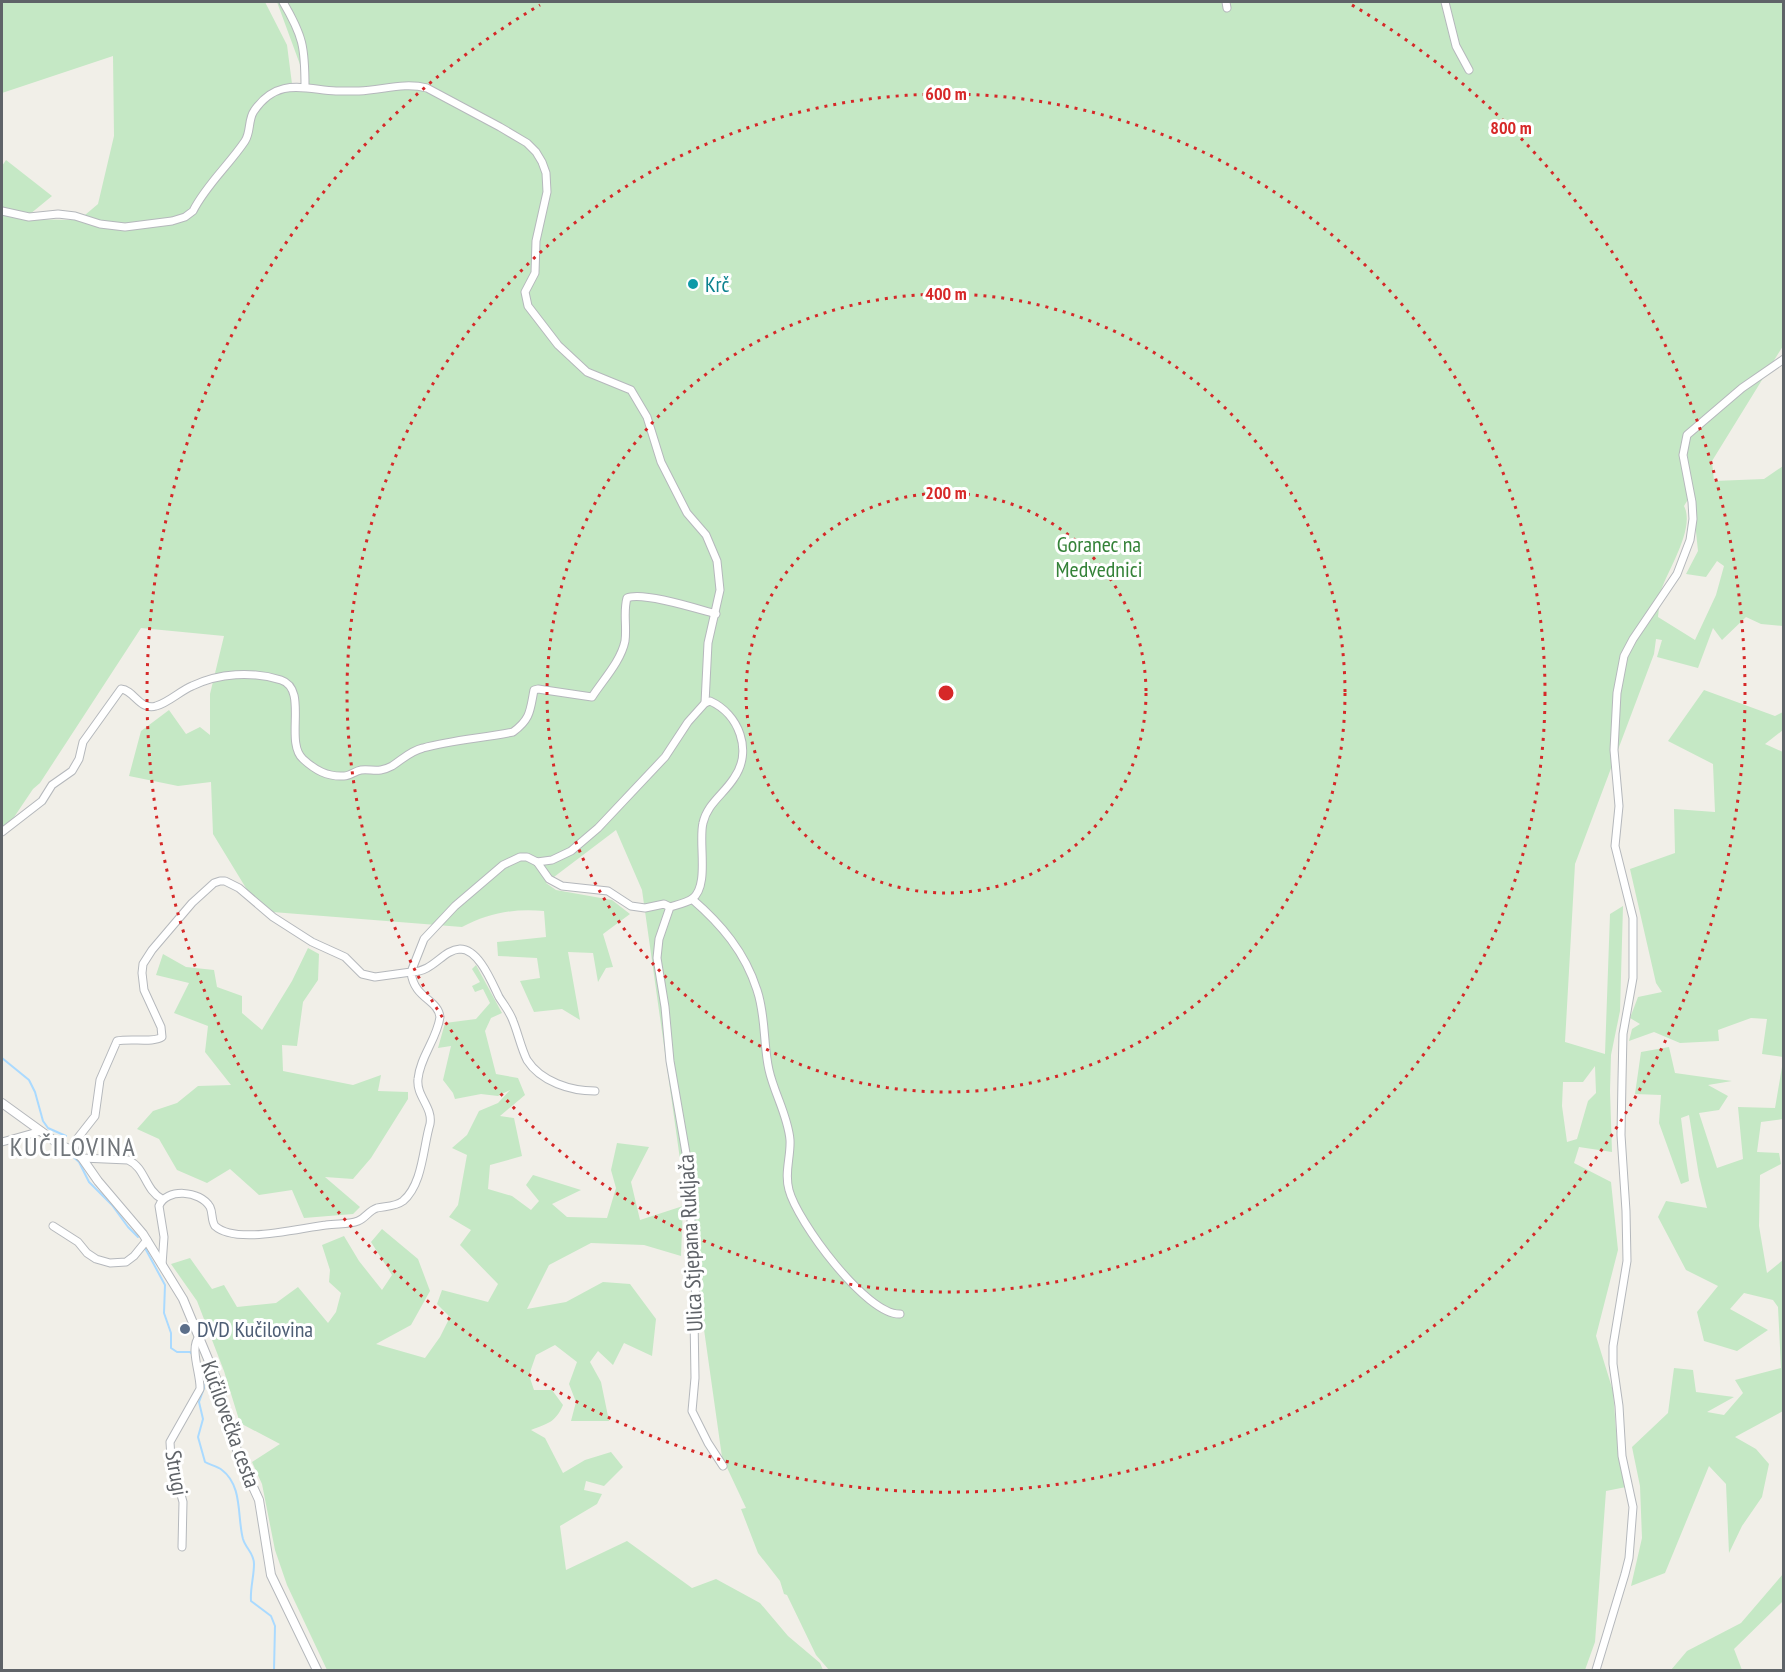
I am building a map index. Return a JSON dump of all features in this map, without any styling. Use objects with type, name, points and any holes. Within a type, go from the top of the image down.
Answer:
[{"type":"street","points":[[283,2],[302,40],[305,87]]},
{"type":"street","points":[[1445,2],[1456,46],[1469,70]]},
{"type":"street","points":[[2,211],[29,217],[58,214],[75,216],[100,224],[125,227],[185,217],[193,211],[247,138],[252,113],[262,100],[281,89],[305,87],[336,91],[408,85],[427,88],[527,143],[536,152],[546,173],[547,192],[536,241],[535,273],[525,292],[528,306],[558,345],[587,372],[631,390],[647,417],[661,462],[687,513],[706,535],[717,561],[720,590],[708,643],[705,703]]},
{"type":"street","points":[[1596,1671],[1625,1574],[1633,1526],[1633,1507],[1622,1456],[1619,1406],[1612,1364],[1627,1261],[1621,1135],[1622,1079],[1623,1034],[1633,978],[1633,918],[1615,846],[1619,806],[1614,750],[1619,674],[1624,656],[1633,639],[1677,574],[1690,540],[1692,511],[1683,455],[1687,435],[1742,388],[1784,359]]},
{"type":"street","points":[[2,832],[42,801],[52,785],[72,771],[79,759],[83,742],[97,725],[110,701],[121,689],[126,690],[143,705],[156,706],[191,686],[213,677],[256,675],[285,681],[295,697],[296,740],[300,756],[321,774],[345,776],[361,770],[376,772],[391,766],[406,754],[422,748],[513,732],[529,717],[534,690],[538,688],[592,698],[621,653],[625,640],[625,606],[627,598],[631,596],[651,598],[716,614]]},
{"type":"street","points":[[162,1265],[164,1237],[159,1206],[167,1195],[177,1193],[197,1198],[210,1208],[215,1226],[225,1233],[238,1235],[300,1230],[354,1222],[363,1219],[374,1209],[395,1205],[404,1200],[416,1178],[430,1124],[431,1117],[419,1092],[418,1080],[423,1060],[440,1017],[438,1009],[415,987],[411,972],[424,939],[455,906],[503,865],[520,857],[527,857],[537,862],[549,879],[562,886],[608,891],[631,906],[645,908],[664,904],[670,907],[692,899],[698,891],[703,867],[702,824],[708,810],[739,771],[743,741],[741,732],[728,714],[715,703],[710,701],[705,703],[688,722],[665,757],[598,828],[571,851],[552,860],[537,862]]},
{"type":"street","points":[[74,1151],[77,1139],[95,1116],[100,1080],[117,1041],[133,1038],[157,1041],[162,1037],[161,1027],[147,1000],[142,981],[147,956],[192,903],[214,883],[225,881],[239,888],[280,922],[326,950],[345,957],[362,974],[375,977],[426,970],[447,954],[460,949],[468,952],[485,970],[512,1018],[527,1059],[536,1070],[570,1089],[595,1090]]},
{"type":"street","points":[[692,899],[728,934],[757,987],[763,1010],[768,1069],[790,1139],[788,1187],[798,1214],[830,1257],[866,1299],[892,1314],[900,1314]]},
{"type":"street","name":"Ulica Stjepana Rukljača","points":[[670,907],[659,939],[657,958],[665,1007],[670,1061],[691,1182],[691,1263],[696,1295],[695,1378],[692,1411],[723,1466]]},
{"type":"street","name":"Kučilovečka cesta","points":[[2,1104],[82,1158],[147,1240],[189,1310],[218,1383],[238,1454],[259,1500],[271,1575],[317,1671]]},
{"type":"street","points":[[2,1142],[41,1131]]},
{"type":"street","points":[[82,1158],[133,1163],[141,1171],[149,1189],[162,1199]]},
{"type":"street","points":[[53,1226],[78,1242],[87,1253],[96,1259],[110,1263],[126,1262],[147,1240]]},
{"type":"street","name":"Strugi","points":[[182,1546],[183,1502],[171,1458],[170,1442],[200,1389],[195,1342],[199,1337]]},
{"type":"green space","name":"Goranec na Medvednici","points":[[2,2],[265,2],[287,45],[292,84],[309,89],[277,2],[1783,2],[1783,346],[1712,461],[1714,481],[1764,479],[1783,466],[1783,626],[1761,624],[1746,617],[1722,640],[1713,628],[1698,668],[1657,657],[1662,640],[1656,639],[1654,654],[1575,864],[1565,1042],[1605,1054],[1610,914],[1623,906],[1620,1011],[1611,1055],[1612,1152],[1579,1147],[1574,1163],[1611,1182],[1618,1250],[1596,1336],[1613,1391],[1616,1430],[1626,1487],[1606,1491],[1595,1642],[1585,1670],[829,1670],[816,1655],[787,1595],[784,1594],[780,1581],[758,1553],[741,1509],[746,1508],[722,1457],[642,890],[616,830],[546,883],[556,890],[612,900],[630,914],[603,934],[613,967],[606,968],[598,982],[593,953],[568,952],[580,1020],[562,1009],[534,1012],[520,981],[540,978],[537,958],[498,956],[497,942],[546,937],[544,911],[523,910],[502,913],[482,918],[462,927],[260,911],[213,834],[211,782],[178,786],[129,776],[141,731],[169,710],[186,734],[200,727],[210,735],[210,694],[224,636],[141,628],[40,783],[33,789],[2,835],[2,166],[6,160],[52,196],[24,219],[72,220],[85,215],[98,204],[114,136],[113,56],[2,93]],"holes":[[[1692,493],[1698,551],[1686,574],[1706,577],[1717,561],[1724,566],[1716,595],[1695,640],[1658,617],[1660,594],[1679,550],[1686,526],[1687,515],[1684,506]],[[1595,1066],[1596,1093],[1588,1101],[1577,1139],[1567,1142],[1562,1106],[1563,1082],[1583,1082]]]},
{"type":"green space","points":[[1704,690],[1775,716],[1783,712],[1783,730],[1765,744],[1783,752],[1783,1057],[1762,1054],[1767,1019],[1751,1018],[1718,1030],[1719,1041],[1680,1043],[1654,1032],[1629,1041],[1632,1029],[1640,1024],[1630,1018],[1638,997],[1662,992],[1656,983],[1630,869],[1675,853],[1674,809],[1715,812],[1713,764],[1668,741]]},
{"type":"green space","points":[[308,948],[319,954],[318,980],[303,1002],[297,1046],[282,1045],[283,1071],[353,1085],[381,1075],[378,1091],[408,1092],[408,1099],[371,1158],[353,1179],[325,1177],[360,1207],[353,1214],[304,1218],[292,1190],[259,1195],[230,1169],[207,1183],[177,1170],[159,1139],[137,1129],[153,1111],[177,1103],[198,1086],[231,1085],[205,1052],[208,1026],[174,1013],[189,983],[156,975],[163,954],[186,967],[214,970],[217,987],[242,996],[242,1013],[262,1030],[292,981]]},
{"type":"green space","points":[[476,965],[502,1013],[491,1018],[485,1031],[496,1074],[518,1078],[525,1095],[500,1116],[514,1118],[522,1156],[490,1165],[488,1189],[512,1196],[531,1210],[539,1201],[526,1185],[533,1175],[581,1190],[552,1204],[567,1217],[607,1218],[616,1188],[611,1170],[617,1143],[649,1147],[631,1182],[640,1220],[683,1206],[681,1256],[644,1245],[591,1243],[549,1265],[527,1309],[566,1302],[603,1282],[630,1284],[656,1319],[652,1356],[624,1343],[613,1365],[598,1351],[590,1362],[601,1382],[609,1421],[571,1421],[576,1402],[569,1384],[577,1362],[555,1345],[536,1355],[529,1375],[534,1390],[552,1390],[563,1405],[554,1419],[531,1430],[545,1438],[563,1473],[585,1460],[611,1452],[623,1467],[604,1486],[586,1481],[584,1490],[602,1494],[597,1504],[560,1526],[566,1570],[627,1541],[692,1588],[716,1579],[760,1603],[788,1636],[820,1663],[823,1670],[327,1670],[287,1585],[275,1550],[262,1484],[252,1462],[280,1444],[240,1423],[224,1371],[197,1301],[171,1264],[190,1258],[212,1289],[224,1285],[237,1307],[276,1303],[298,1287],[328,1323],[336,1312],[341,1293],[329,1282],[330,1270],[322,1245],[344,1236],[359,1261],[382,1290],[392,1275],[371,1242],[382,1229],[418,1259],[430,1291],[411,1325],[376,1344],[425,1358],[440,1337],[450,1317],[437,1304],[442,1290],[488,1302],[498,1284],[460,1245],[471,1230],[449,1217],[458,1205],[467,1155],[452,1148],[467,1135],[479,1111],[498,1103],[510,1090],[498,1096],[481,1094],[455,1099],[443,1080],[451,1046],[438,1048],[445,1023],[476,1019],[490,1003],[483,989],[475,992],[472,986],[480,982],[472,969]]},
{"type":"green space","points":[[1669,1047],[1675,1073],[1732,1081],[1708,1085],[1728,1096],[1719,1110],[1699,1113],[1717,1168],[1743,1159],[1738,1107],[1775,1108],[1783,1061],[1783,1119],[1761,1122],[1757,1152],[1779,1153],[1781,1164],[1760,1175],[1759,1226],[1767,1273],[1783,1260],[1783,1411],[1735,1437],[1756,1449],[1769,1464],[1762,1497],[1742,1526],[1729,1553],[1726,1484],[1709,1466],[1665,1573],[1631,1586],[1642,1538],[1640,1486],[1632,1447],[1668,1413],[1674,1368],[1693,1370],[1696,1392],[1734,1397],[1707,1412],[1724,1415],[1743,1393],[1735,1380],[1781,1368],[1778,1307],[1773,1300],[1744,1293],[1730,1309],[1768,1330],[1737,1351],[1704,1341],[1697,1312],[1718,1286],[1686,1270],[1658,1217],[1666,1201],[1707,1208],[1689,1115],[1681,1118],[1689,1181],[1681,1184],[1659,1123],[1661,1095],[1635,1094],[1641,1052]]},
{"type":"green space","points":[[1783,1574],[1783,1601],[1734,1649],[1742,1670],[1671,1670],[1687,1651],[1741,1623]]},
{"type":"waterway","points":[[2,1058],[29,1080],[35,1092],[43,1121],[48,1128],[66,1136]]},
{"type":"waterway","points":[[70,1154],[79,1162],[89,1182],[112,1205],[138,1237]]},
{"type":"waterway","points":[[145,1248],[165,1285],[164,1313],[171,1333],[171,1348],[177,1352],[190,1352],[193,1355]]},
{"type":"waterway","points":[[202,1375],[204,1388],[199,1402],[203,1419],[198,1437],[205,1462],[222,1470],[229,1477],[236,1493],[243,1539],[254,1560],[251,1601],[271,1616],[275,1626],[274,1670]]},
{"type":"place","name":"Krč","points":[[693,284]]},
{"type":"place","name":"DVD Kučilovina","points":[[185,1329]]},
{"type":"district","name":"KUČILOVINA","points":[[73,1147]]}]
